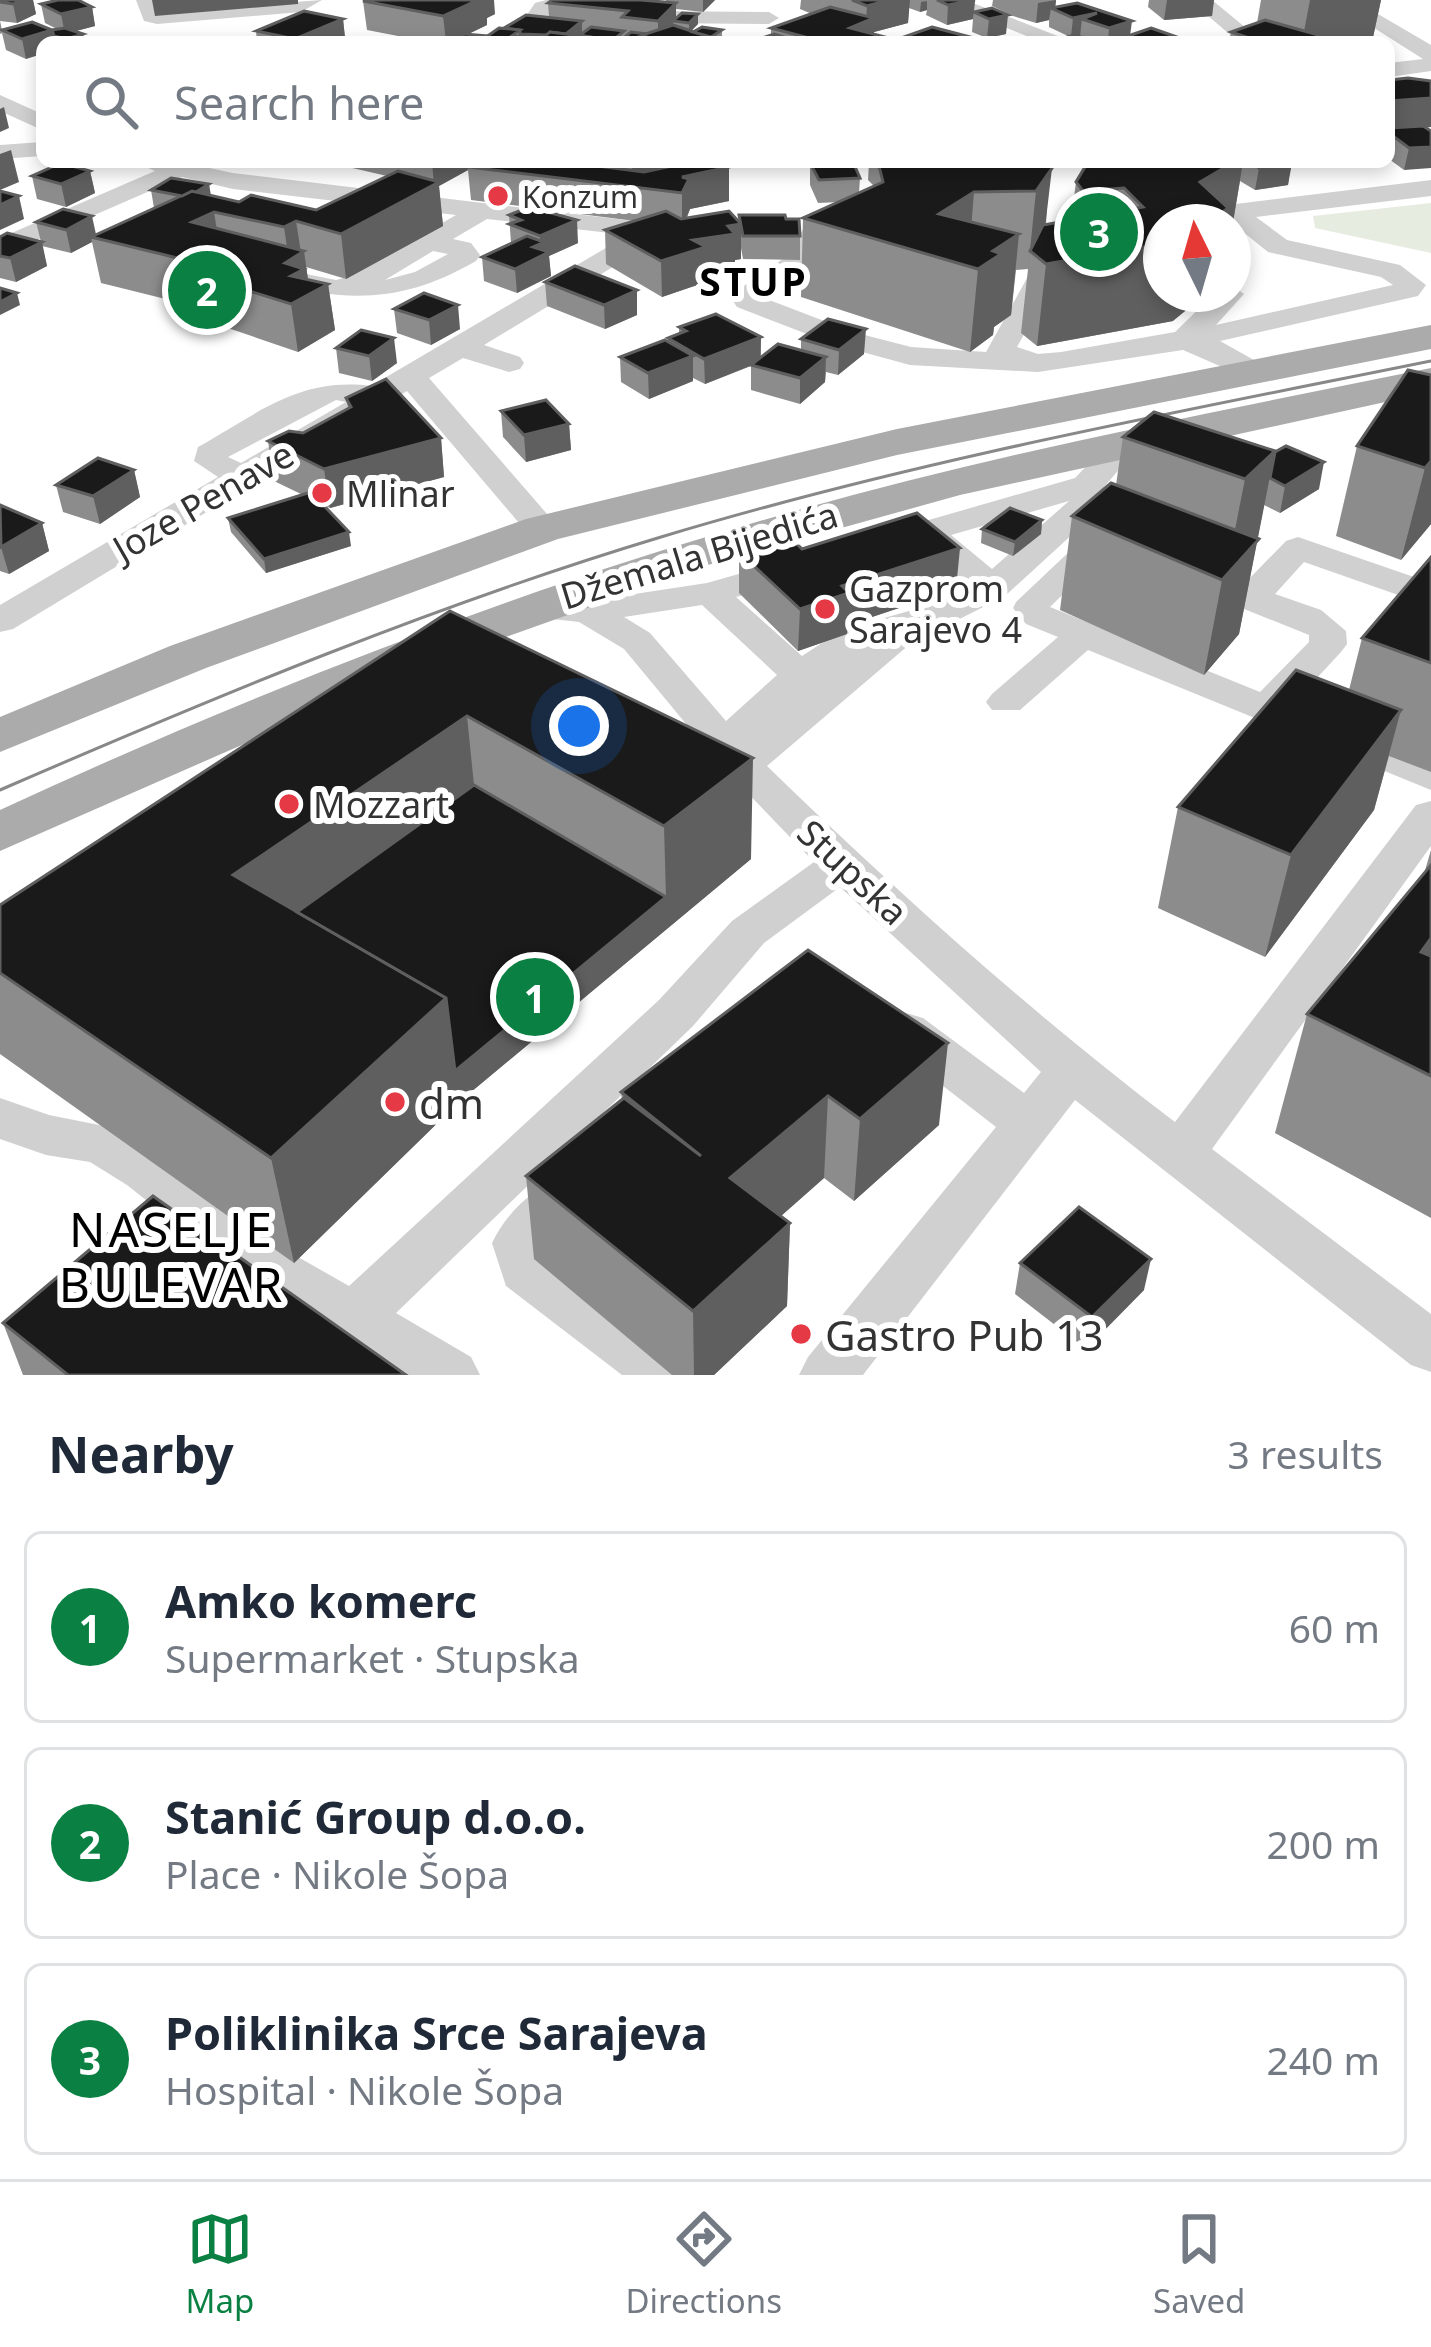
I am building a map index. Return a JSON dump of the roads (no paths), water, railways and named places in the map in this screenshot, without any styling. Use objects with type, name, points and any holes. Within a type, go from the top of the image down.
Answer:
[{"type":"main road","name":"Džemala Bijedića","points":[[0,736],[188,657],[542,529],[779,468],[1431,338]]},
{"type":"main road","name":"Džemala Bijedića","points":[[0,832],[163,754],[531,607],[814,519],[1125,444],[1431,380]]},
{"type":"street","points":[[146,0],[151,16],[158,18],[301,6],[312,0]]},
{"type":"street","points":[[750,36],[769,25],[789,0]]},
{"type":"street","points":[[946,0],[1045,36]]},
{"type":"street","points":[[1199,0],[1244,36]]},
{"type":"street","points":[[1340,0],[1431,54]]},
{"type":"street","points":[[537,15],[542,7],[557,4],[769,25]]},
{"type":"street","points":[[1395,69],[1431,64]]},
{"type":"street","points":[[1395,93],[1431,88]]},
{"type":"street","points":[[0,102],[36,120]]},
{"type":"street","points":[[0,152],[36,149]]},
{"type":"street","points":[[170,168],[451,206],[483,197],[654,232],[692,233]]},
{"type":"street","points":[[0,248],[178,170]]},
{"type":"street","points":[[1251,210],[1431,188]]},
{"type":"street","points":[[243,270],[347,287],[410,288],[466,255],[461,249],[429,242],[483,197]]},
{"type":"street","name":"Joze Penave","points":[[0,622],[654,232]]},
{"type":"street","points":[[814,234],[802,260],[788,274],[753,292],[747,301],[843,338],[910,356],[1026,363],[1183,341],[1408,290],[1412,285],[1390,271],[1251,273]]},
{"type":"street","points":[[1026,363],[1000,350],[1064,236]]},
{"type":"street","points":[[1183,341],[1212,312]]},
{"type":"street","points":[[1183,341],[1219,351],[1252,371]]},
{"type":"street","points":[[463,348],[509,363]]},
{"type":"street","points":[[412,378],[542,529]]},
{"type":"street","points":[[857,551],[1087,485],[1125,444]]},
{"type":"street","points":[[1087,485],[1098,537]]},
{"type":"street","points":[[926,531],[992,588]]},
{"type":"street","points":[[659,745],[732,756],[897,636],[1098,537]]},
{"type":"street","points":[[1098,537],[1031,608],[1039,616],[1431,777]]},
{"type":"street","points":[[1251,598],[1298,548],[1402,585]]},
{"type":"street","points":[[1168,565],[1308,618],[1327,632],[1328,644],[1267,708]]},
{"type":"street","points":[[588,612],[816,574]]},
{"type":"street","points":[[710,593],[800,675]]},
{"type":"street","name":"Stupska","points":[[531,607],[588,612],[638,641],[732,756],[842,864],[1071,1070],[1431,1347]]},
{"type":"street","points":[[732,756],[800,675],[851,632],[942,613]]},
{"type":"street","points":[[1006,702],[1084,634]]},
{"type":"street","points":[[1179,1154],[1431,815]]},
{"type":"street","points":[[355,1316],[676,1012],[748,932],[842,864]]},
{"type":"street","points":[[1371,890],[1411,916]]},
{"type":"street","points":[[859,1005],[872,1006],[1026,1122]]},
{"type":"street","points":[[828,1375],[1071,1070]]},
{"type":"street","points":[[15,1134],[101,1143],[145,1170],[272,1269],[451,1375]]},
{"type":"street","points":[[610,1167],[533,1224],[519,1243],[520,1258],[525,1270],[666,1375]]},
{"type":"tram line","points":[[0,790],[327,654],[493,592],[661,537],[947,462],[1431,361]]},
{"type":"place","name":"Konzum","points":[[498,196]]},
{"type":"place","name":"Poliklinika Srce Sarajeva","points":[[1099,232]]},
{"type":"place","name":"Stanić Group d.o.o.","points":[[207,290]]},
{"type":"place","name":"Mlinar","points":[[322,493]]},
{"type":"place","name":"Gazprom Sarajevo 4","points":[[825,609]]},
{"type":"place","name":"Mozzart","points":[[289,804]]},
{"type":"place","name":"Amko komerc","points":[[535,997]]},
{"type":"place","name":"dm","points":[[395,1102]]},
{"type":"place","name":"Gastro Pub 13","points":[[801,1334]]},
{"type":"district","name":"STUP","points":[[754,280]]},
{"type":"district","name":"NASELJE BULEVAR","points":[[172,1256]]}]
